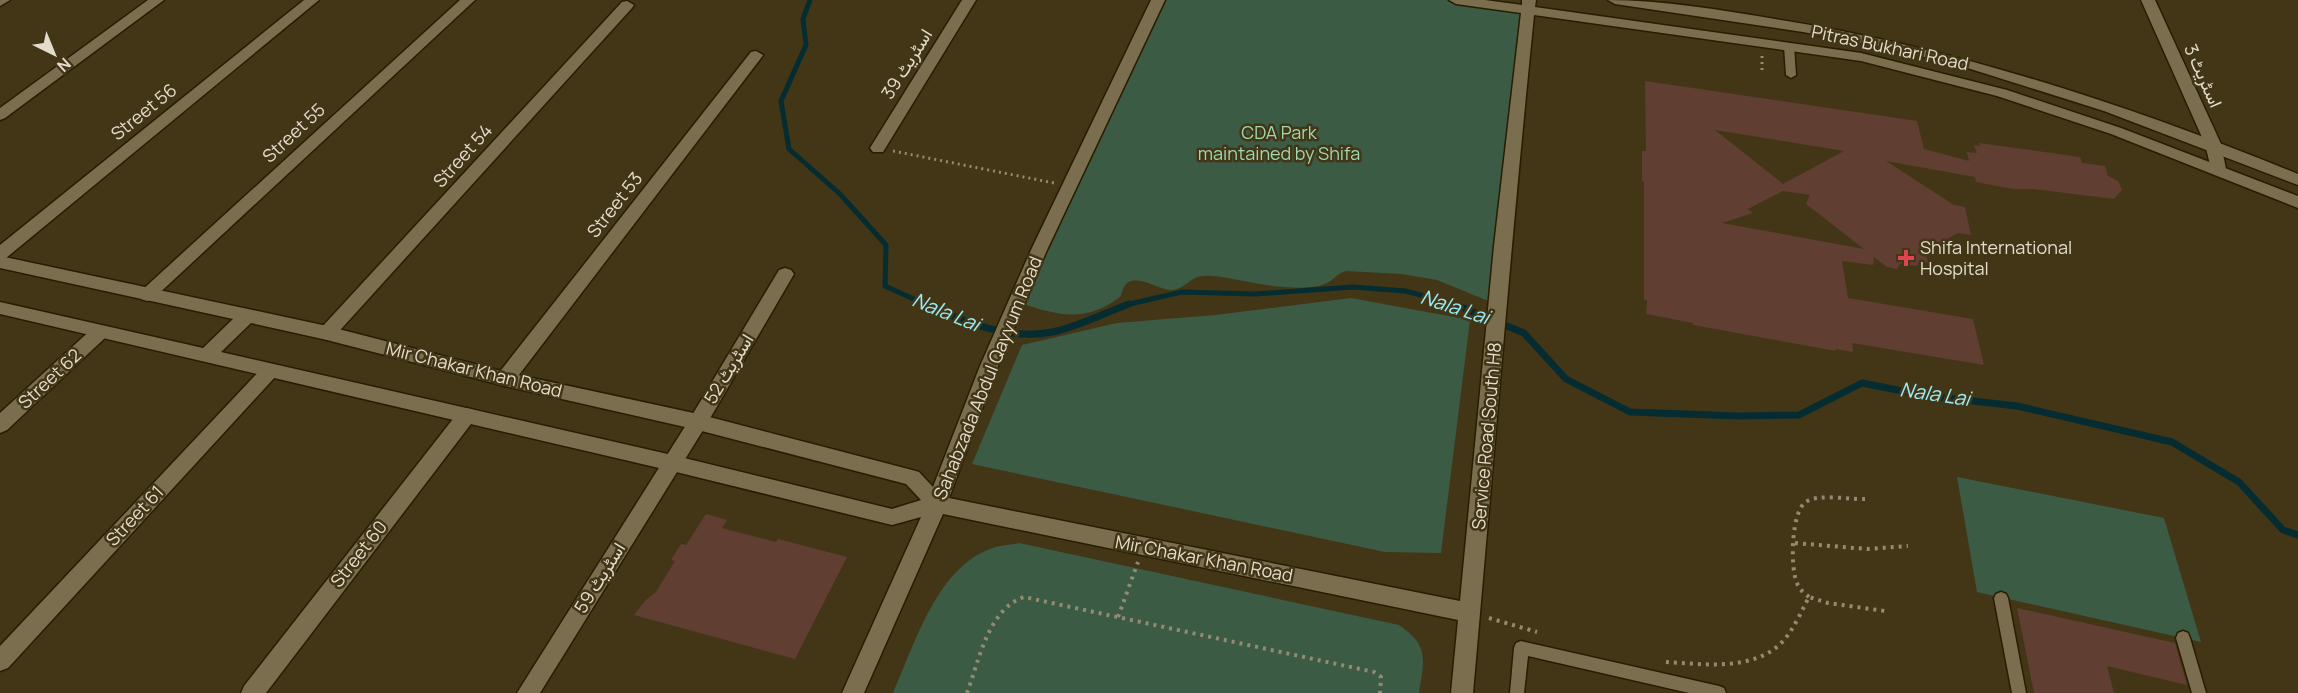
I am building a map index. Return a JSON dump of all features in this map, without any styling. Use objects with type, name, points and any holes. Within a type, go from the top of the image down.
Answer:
[{"type":"street","points":[[0,115],[158,0]]},
{"type":"street","name":"Street 56","points":[[0,254],[312,0]]},
{"type":"street","name":"Street 55","points":[[147,295],[468,0]]},
{"type":"street","name":"اسٹریٹ 39","points":[[878,148],[969,0]]},
{"type":"street","name":"Sahabzada Abdul Qayyum Road","points":[[853,693],[937,504],[989,366],[1039,250],[1071,187],[1158,0]]},
{"type":"street","name":"Pitras Bukhari Road","points":[[1456,0],[1528,5],[1861,57],[2002,93],[2116,131],[2298,202]]},
{"type":"street","name":"Pitras Bukhari Road","points":[[1615,0],[1774,22],[1915,50],[1999,73],[2213,144],[2298,180]]},
{"type":"street","name":"اسٹریٹ 3","points":[[2148,0],[2213,144],[2218,169]]},
{"type":"street","name":"Street 54","points":[[327,333],[627,5]]},
{"type":"street","name":"Service Road South H8","points":[[1462,693],[1491,393],[1502,246],[1528,5]]},
{"type":"street","name":"Street 53","points":[[505,379],[756,55]]},
{"type":"street","name":"Mir Chakar Khan Road","points":[[0,262],[327,333],[505,379],[698,422],[912,478],[937,504]]},
{"type":"street","name":"اسٹریٹ 52","points":[[672,463],[785,274]]},
{"type":"street","name":"Mir Chakar Khan Road","points":[[0,308],[672,463],[892,517],[937,504],[1471,613]]},
{"type":"street","points":[[206,356],[247,316]]},
{"type":"street","name":"Street 62","points":[[0,425],[100,332]]},
{"type":"street","name":"Street 61","points":[[0,661],[270,371]]},
{"type":"street","name":"Street 60","points":[[252,693],[467,416]]},
{"type":"street","name":"اسٹریٹ 59","points":[[528,693],[672,463]]},
{"type":"lane","points":[[1789,46],[1791,75]]},
{"type":"lane","points":[[2001,598],[2019,693]]},
{"type":"lane","points":[[2183,638],[2199,693]]},
{"type":"lane","points":[[1517,693],[1521,648],[1719,693]]},
{"type":"path","points":[[878,148],[1071,187]]},
{"type":"path","points":[[1866,499],[1814,499],[1804,502],[1797,509],[1795,579],[1799,589],[1809,597],[1830,605],[1856,605],[1885,611]]},
{"type":"path","points":[[1795,543],[1867,549],[1908,546]]},
{"type":"path","points":[[1118,617],[1143,547]]},
{"type":"path","points":[[967,693],[990,632],[1004,607],[1011,601],[1024,597],[1374,672],[1381,677],[1380,693]]},
{"type":"path","points":[[1663,662],[1739,663],[1763,655],[1776,647],[1789,632],[1809,597]]},
{"type":"path","points":[[1471,613],[1539,633]]},
{"type":"green space","name":"CDA Park maintained by Shifa","points":[[1158,0],[1457,0],[1528,10],[1498,305],[1437,280],[1402,274],[1346,271],[1324,285],[1302,288],[1210,276],[1199,277],[1180,288],[1171,290],[1135,280],[1129,282],[1124,287],[1121,296],[1108,305],[1083,314],[1058,313],[1017,302]]},
{"type":"green space","points":[[1351,298],[1470,320],[1441,553],[1385,552],[972,464],[1022,345],[1117,323],[1215,315]]},
{"type":"green space","points":[[1957,477],[2164,518],[2201,642],[1977,592]]},
{"type":"green space","points":[[1019,543],[1399,625],[1416,640],[1420,647],[1423,663],[1419,693],[893,693],[920,629],[944,587],[976,556],[996,547]]},
{"type":"building","name":"Shifa International Hospital","points":[[1645,81],[1917,121],[1924,149],[1969,161],[1967,152],[1977,153],[1974,145],[1980,146],[1979,143],[2080,157],[2082,163],[2105,166],[2108,176],[2118,181],[2122,190],[2114,199],[2034,189],[2013,189],[1976,182],[1975,177],[1886,161],[1954,205],[1965,207],[1971,235],[1958,233],[1925,251],[1928,263],[1919,262],[1917,266],[1900,264],[1897,269],[1887,267],[1874,257],[1873,265],[1842,261],[1848,298],[1973,319],[1984,365],[1852,343],[1853,352],[1835,349],[1836,351],[1693,325],[1693,323],[1646,314],[1642,151],[1646,151]],"holes":[[[1715,130],[1844,151],[1783,184]],[[1783,191],[1810,195],[1806,204],[1864,249],[1722,223],[1753,213],[1748,209]]]},
{"type":"building","points":[[706,514],[727,520],[722,528],[776,542],[778,539],[847,557],[795,659],[634,615],[656,592],[675,561],[671,560],[681,544],[686,545]]},
{"type":"building","points":[[2017,608],[2175,643],[2187,685],[2107,666],[2114,693],[2034,693]]},
{"type":"waterway","name":"Nala Lai","points":[[810,0],[803,19],[806,45],[781,101],[789,149],[840,194],[886,245],[885,286],[927,305]]},
{"type":"waterway","name":"Nala Lai","points":[[1128,304],[1182,292],[1255,294],[1353,287],[1405,291],[1460,305]]},
{"type":"waterway","name":"Nala Lai","points":[[924,304],[986,328],[1019,334],[1052,332],[1071,327],[1128,304]]},
{"type":"waterway","name":"Nala Lai","points":[[1454,304],[1524,333],[1566,379],[1630,412],[1738,416],[1799,415],[1862,383],[1928,396],[2017,406],[2172,442],[2239,482],[2283,530],[2298,535]]},
{"type":"place","name":"Shifa International Hospital","points":[[1906,258]]}]
